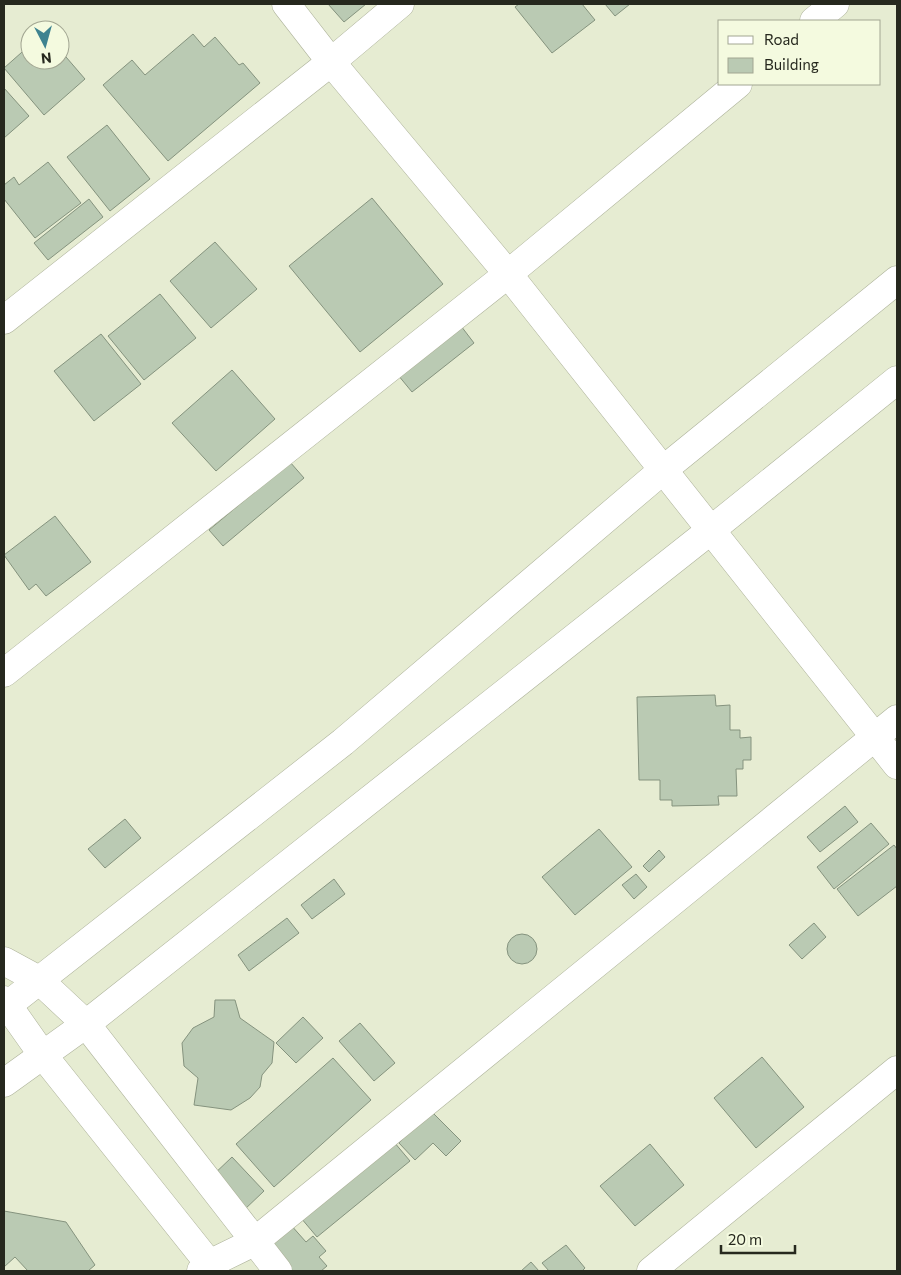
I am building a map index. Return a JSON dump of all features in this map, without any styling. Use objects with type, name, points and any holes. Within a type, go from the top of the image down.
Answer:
[{"type":"street","points":[[286,4],[331,62],[508,274],[897,765]]},
{"type":"street","points":[[4,320],[331,62],[400,4]]},
{"type":"street","points":[[815,20],[835,4]]},
{"type":"street","points":[[4,673],[508,274],[737,85]]},
{"type":"street","points":[[897,280],[663,470],[343,742],[40,980],[5,1004],[208,1269],[254,1242],[897,719]]},
{"type":"street","points":[[4,1083],[86,1024],[711,530],[897,380]]},
{"type":"street","points":[[4,961],[40,980],[86,1024],[278,1271]]},
{"type":"street","points":[[651,1271],[897,1070]]},
{"type":"building","points":[[328,4],[366,4],[344,22]]},
{"type":"building","points":[[519,4],[582,4],[595,20],[552,53],[515,7]]},
{"type":"building","points":[[605,4],[630,4],[615,16]]},
{"type":"building","points":[[193,34],[204,47],[215,37],[239,65],[243,63],[260,83],[168,161],[103,85],[132,60],[145,75]]},
{"type":"building","points":[[20,54],[20,70],[70,70],[70,62],[85,79],[44,115],[4,68]]},
{"type":"building","points":[[4,88],[29,116],[4,138]]},
{"type":"building","points":[[107,125],[150,179],[110,211],[67,157]]},
{"type":"building","points":[[48,162],[81,203],[35,238],[4,199],[4,185],[14,177],[19,185]]},
{"type":"building","points":[[372,198],[443,284],[360,352],[289,266]]},
{"type":"building","points":[[89,199],[103,217],[48,260],[34,243]]},
{"type":"building","points":[[215,242],[257,289],[211,328],[170,281]]},
{"type":"building","points":[[160,294],[196,338],[144,380],[108,336]]},
{"type":"building","points":[[461,326],[474,343],[412,392],[398,375]]},
{"type":"building","points":[[101,334],[141,384],[94,421],[54,371]]},
{"type":"building","points":[[232,370],[275,419],[216,471],[172,423]]},
{"type":"building","points":[[290,462],[304,478],[223,546],[209,530]]},
{"type":"building","points":[[55,516],[91,562],[46,596],[36,584],[29,590],[4,555]]},
{"type":"building","points":[[715,695],[716,706],[730,705],[730,730],[740,730],[740,738],[751,737],[751,760],[743,760],[743,769],[736,769],[737,796],[718,796],[719,805],[672,806],[672,800],[660,800],[660,780],[639,780],[637,697]]},
{"type":"building","points":[[845,806],[858,822],[820,852],[807,837]]},
{"type":"building","points":[[125,819],[141,838],[105,868],[88,849]]},
{"type":"building","points":[[871,823],[889,844],[834,889],[817,867]]},
{"type":"building","points":[[599,829],[632,867],[575,915],[542,877]]},
{"type":"building","points":[[894,845],[897,849],[897,886],[858,916],[837,889]]},
{"type":"building","points":[[659,850],[665,857],[649,872],[643,866]]},
{"type":"building","points":[[636,874],[647,887],[634,899],[622,885]]},
{"type":"building","points":[[334,879],[345,894],[312,919],[301,905]]},
{"type":"building","points":[[287,918],[299,933],[249,971],[238,955]]},
{"type":"building","points":[[814,923],[826,937],[802,959],[789,945]]},
{"type":"building","points":[[522,934],[533,938],[537,949],[533,960],[522,964],[511,960],[507,949],[511,938]]},
{"type":"building","points":[[215,1000],[235,1000],[240,1018],[274,1042],[272,1063],[262,1075],[260,1087],[250,1098],[231,1110],[194,1105],[198,1078],[184,1066],[182,1043],[193,1028],[214,1017]]},
{"type":"building","points":[[303,1017],[323,1038],[296,1063],[276,1043]]},
{"type":"building","points":[[360,1023],[395,1063],[374,1081],[339,1041]]},
{"type":"building","points":[[762,1057],[804,1107],[756,1148],[714,1098]]},
{"type":"building","points":[[333,1058],[371,1100],[274,1187],[236,1144]]},
{"type":"building","points":[[431,1111],[461,1141],[446,1156],[433,1143],[415,1160],[399,1143]]},
{"type":"building","points":[[394,1142],[410,1161],[317,1237],[301,1218]]},
{"type":"building","points":[[650,1144],[684,1185],[635,1226],[600,1186]]},
{"type":"building","points":[[232,1157],[264,1191],[243,1211],[211,1177]]},
{"type":"building","points":[[4,1211],[66,1222],[95,1265],[88,1271],[28,1271],[15,1257],[4,1267]]},
{"type":"building","points":[[290,1224],[306,1242],[313,1236],[326,1251],[319,1257],[327,1266],[321,1271],[285,1271],[263,1248]]},
{"type":"building","points":[[566,1245],[585,1268],[582,1271],[549,1271],[542,1263]]},
{"type":"building","points":[[531,1262],[539,1271],[521,1271]]}]
